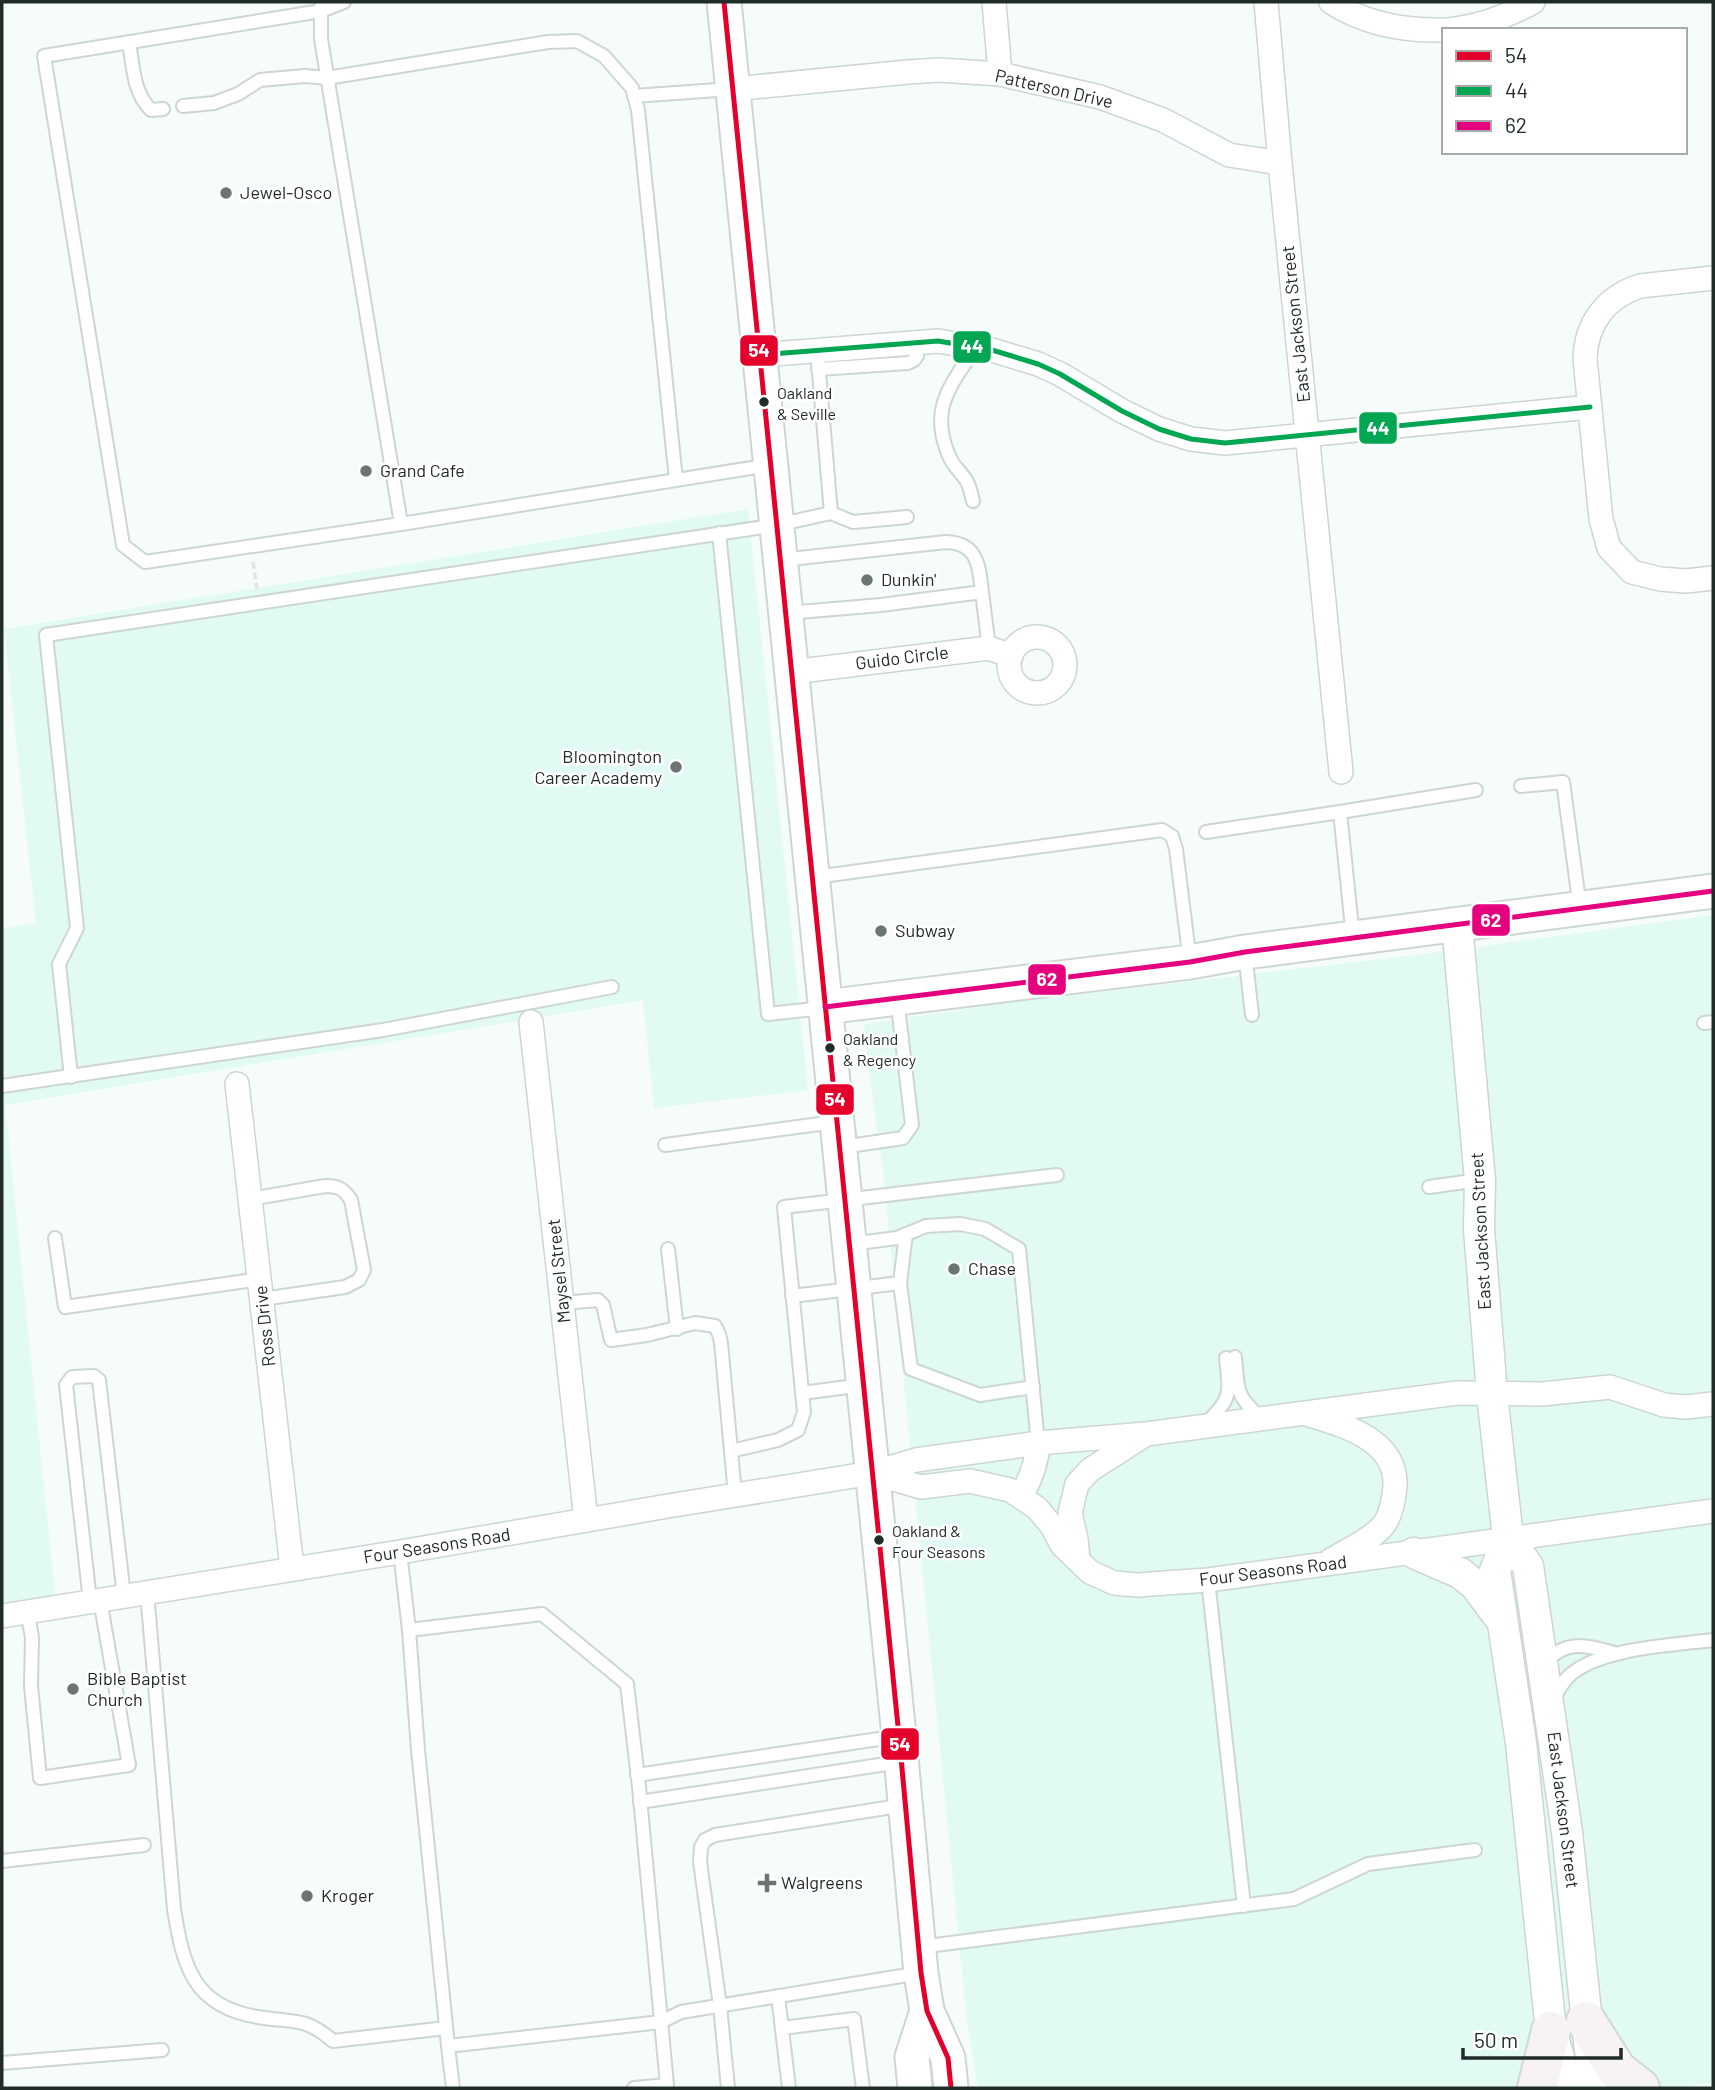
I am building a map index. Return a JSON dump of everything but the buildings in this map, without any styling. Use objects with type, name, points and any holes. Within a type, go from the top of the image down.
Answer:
[{"type":"highway","points":[[1536,2088],[1568,2026],[1640,2088]]},
{"type":"main road","points":[[724,2],[920,1960],[927,2011],[948,2058],[951,2088]]},
{"type":"main road","points":[[825,1007],[1191,962],[1353,937],[1713,891]]},
{"type":"main road","points":[[915,2088],[912,2057],[927,2011]]},
{"type":"street","points":[[994,2],[1000,74]]},
{"type":"street","name":"East Jackson Street","points":[[1266,2],[1341,772]]},
{"type":"street","points":[[1331,2],[1379,24],[1411,30],[1442,30]]},
{"type":"street","points":[[1465,28],[1505,17],[1533,2]]},
{"type":"street","name":"Patterson Drive","points":[[733,89],[939,70],[1000,74],[1100,97],[1163,120],[1229,155],[1280,163]]},
{"type":"street","points":[[1713,278],[1629,289],[1603,308],[1591,327],[1585,348],[1601,519],[1609,548],[1632,572],[1660,579],[1686,581],[1713,578]]},
{"type":"street","points":[[760,355],[817,359],[915,342],[938,341],[976,347],[1038,364],[1082,385],[1122,411],[1159,429],[1208,442],[1242,443],[1307,434],[1590,407]]},
{"type":"street","name":"Guido Circle","points":[[792,672],[989,648],[1011,656]]},
{"type":"street","name":"East Jackson Street","points":[[1457,924],[1480,1180],[1479,1229],[1492,1394],[1508,1538],[1495,1570],[1568,2026],[1594,2088]]},
{"type":"street","name":"Maysel Street","points":[[531,1022],[586,1520]]},
{"type":"street","name":"Ross Drive","points":[[237,1084],[292,1568]]},
{"type":"street","name":"Four Seasons Road","points":[[2,1616],[872,1473],[916,1460],[1038,1444],[1146,1434],[1457,1393],[1542,1394],[1611,1387],[1664,1405],[1685,1407],[1713,1404]]},
{"type":"street","points":[[1303,1413],[1351,1428],[1376,1443],[1388,1459],[1395,1478],[1394,1500],[1384,1524],[1367,1538],[1322,1565]]},
{"type":"street","points":[[1078,1560],[1070,1513],[1077,1484],[1090,1470],[1146,1434]]},
{"type":"street","points":[[1021,1496],[1037,1461],[1038,1444]]},
{"type":"street","name":"Four Seasons Road","points":[[872,1473],[921,1487],[970,1481],[1010,1490],[1037,1508],[1052,1526],[1062,1545],[1090,1572],[1114,1583],[1137,1585],[1209,1580],[1713,1511]]},
{"type":"street","name":"East Jackson Street","points":[[1508,1538],[1528,1566],[1567,1832],[1566,2088]]},
{"type":"street","points":[[1414,1553],[1460,1573],[1475,1585],[1504,1624]]},
{"type":"street","points":[[1521,1743],[1543,1667]]},
{"type":"lane","points":[[344,2],[44,56],[122,545],[145,562],[771,465]]},
{"type":"lane","points":[[321,6],[321,39],[327,78],[401,524]]},
{"type":"lane","points":[[183,106],[214,103],[238,94],[260,80],[305,76],[327,78],[548,42],[577,41],[604,56],[632,88],[638,110],[676,480]]},
{"type":"lane","points":[[126,42],[142,101],[151,110],[163,109]]},
{"type":"lane","points":[[634,96],[733,89]]},
{"type":"lane","points":[[973,501],[968,482],[951,462],[941,436],[941,414],[946,396],[976,347]]},
{"type":"lane","points":[[817,359],[831,513]]},
{"type":"lane","points":[[71,1077],[59,964],[77,928],[46,635],[777,525],[831,513],[853,522],[907,517]]},
{"type":"lane","points":[[719,533],[768,1014],[825,1007]]},
{"type":"lane","points":[[780,560],[961,542],[973,552],[979,569],[989,648]]},
{"type":"lane","points":[[786,614],[982,592]]},
{"type":"lane","points":[[1521,786],[1563,782],[1580,908]]},
{"type":"lane","points":[[1206,832],[1476,790]]},
{"type":"lane","points":[[1340,812],[1353,937]]},
{"type":"lane","points":[[812,877],[1162,830],[1172,836],[1176,849],[1191,962]]},
{"type":"lane","points":[[1245,952],[1252,1016]]},
{"type":"lane","points":[[2,1086],[383,1030],[612,987]]},
{"type":"lane","points":[[665,1145],[838,1134],[903,1138],[912,1125],[897,998]]},
{"type":"lane","points":[[731,1451],[778,1440],[797,1430],[804,1412],[783,1208],[1057,1175]]},
{"type":"lane","points":[[1429,1187],[1480,1180]]},
{"type":"lane","points":[[55,1238],[65,1307],[261,1289],[345,1287],[359,1280],[364,1270],[362,1255],[351,1199],[345,1190],[336,1186],[325,1186],[250,1199]]},
{"type":"lane","points":[[849,1244],[897,1238],[926,1226],[960,1224],[985,1229],[1018,1249],[1038,1444]]},
{"type":"lane","points":[[906,1234],[900,1283],[911,1369],[980,1395],[1033,1387]]},
{"type":"lane","points":[[668,1249],[677,1329]]},
{"type":"lane","points":[[792,1296],[900,1283]]},
{"type":"lane","points":[[562,1303],[598,1300],[603,1305],[611,1340],[677,1329],[695,1323],[715,1326],[719,1334],[735,1495]]},
{"type":"lane","points":[[1203,1426],[1224,1405],[1229,1392],[1231,1357],[1238,1393],[1262,1418]]},
{"type":"lane","points":[[27,1612],[32,1637],[32,1686],[40,1778],[129,1765],[95,1601],[66,1385],[72,1377],[94,1376],[99,1380],[124,1596]]},
{"type":"lane","points":[[802,1393],[864,1385]]},
{"type":"lane","points":[[400,1552],[453,2088]]},
{"type":"lane","points":[[1209,1580],[1244,1906]]},
{"type":"lane","points":[[147,1592],[174,1909],[179,1944],[190,1976],[209,1998],[232,2011],[299,2021],[318,2028],[333,2041],[446,2028]]},
{"type":"lane","points":[[409,1630],[542,1614],[627,1684],[667,2085],[634,2088]]},
{"type":"lane","points":[[1549,1705],[1566,1679],[1578,1670],[1614,1653],[1713,1640]]},
{"type":"lane","points":[[1543,1667],[1552,1655],[1565,1648],[1589,1646],[1614,1653]]},
{"type":"lane","points":[[637,1775],[900,1749]]},
{"type":"lane","points":[[640,1801],[900,1749]]},
{"type":"lane","points":[[728,2088],[720,2006],[700,1862],[701,1847],[705,1840],[715,1835],[905,1805]]},
{"type":"lane","points":[[2,1861],[144,1844]]},
{"type":"lane","points":[[448,2046],[661,2022],[681,2012],[779,1996],[920,1960],[1294,1899],[1368,1864],[1475,1850]]},
{"type":"lane","points":[[779,1996],[789,2088]]},
{"type":"lane","points":[[782,2028],[854,2019],[863,2088]]},
{"type":"lane","points":[[2,2063],[162,2050]]},
{"type":"path","points":[[253,563],[257,591]]},
{"type":"shaded area","points":[[748,509],[808,1090],[654,1108],[643,1000],[5,1105],[55,1595],[2,1603],[2,929],[36,923],[4,629]]},
{"type":"shaded area","points":[[1713,915],[1713,2082],[1678,2088],[978,2088],[967,2022],[883,1171],[864,1035],[865,1024],[1013,1002],[1408,956]]},
{"type":"transit line","name":"54","points":[[724,2],[921,1973],[927,2011],[948,2058],[951,2088]]},
{"type":"transit line","name":"44","points":[[760,355],[938,341],[992,350],[1038,364],[1060,374],[1122,411],[1159,429],[1191,439],[1225,443],[1590,407]]},
{"type":"transit line","name":"62","points":[[825,1007],[1190,962],[1245,952],[1713,891]]},
{"type":"place","name":"Jewel-Osco","points":[[226,193]]},
{"type":"place","name":"Oakland & Seville","points":[[764,402]]},
{"type":"place","name":"Grand Cafe","points":[[366,471]]},
{"type":"place","name":"Dunkin'","points":[[867,580]]},
{"type":"place","name":"Bloomington Career Academy","points":[[676,767]]},
{"type":"place","name":"Subway","points":[[881,931]]},
{"type":"place","name":"Oakland & Regency","points":[[830,1048]]},
{"type":"place","name":"Chase","points":[[954,1269]]},
{"type":"place","name":"Oakland & Four Seasons","points":[[879,1540]]},
{"type":"place","name":"Bible Baptist Church","points":[[73,1689]]},
{"type":"place","name":"Walgreens","points":[[767,1883]]},
{"type":"place","name":"Kroger","points":[[307,1896]]}]
